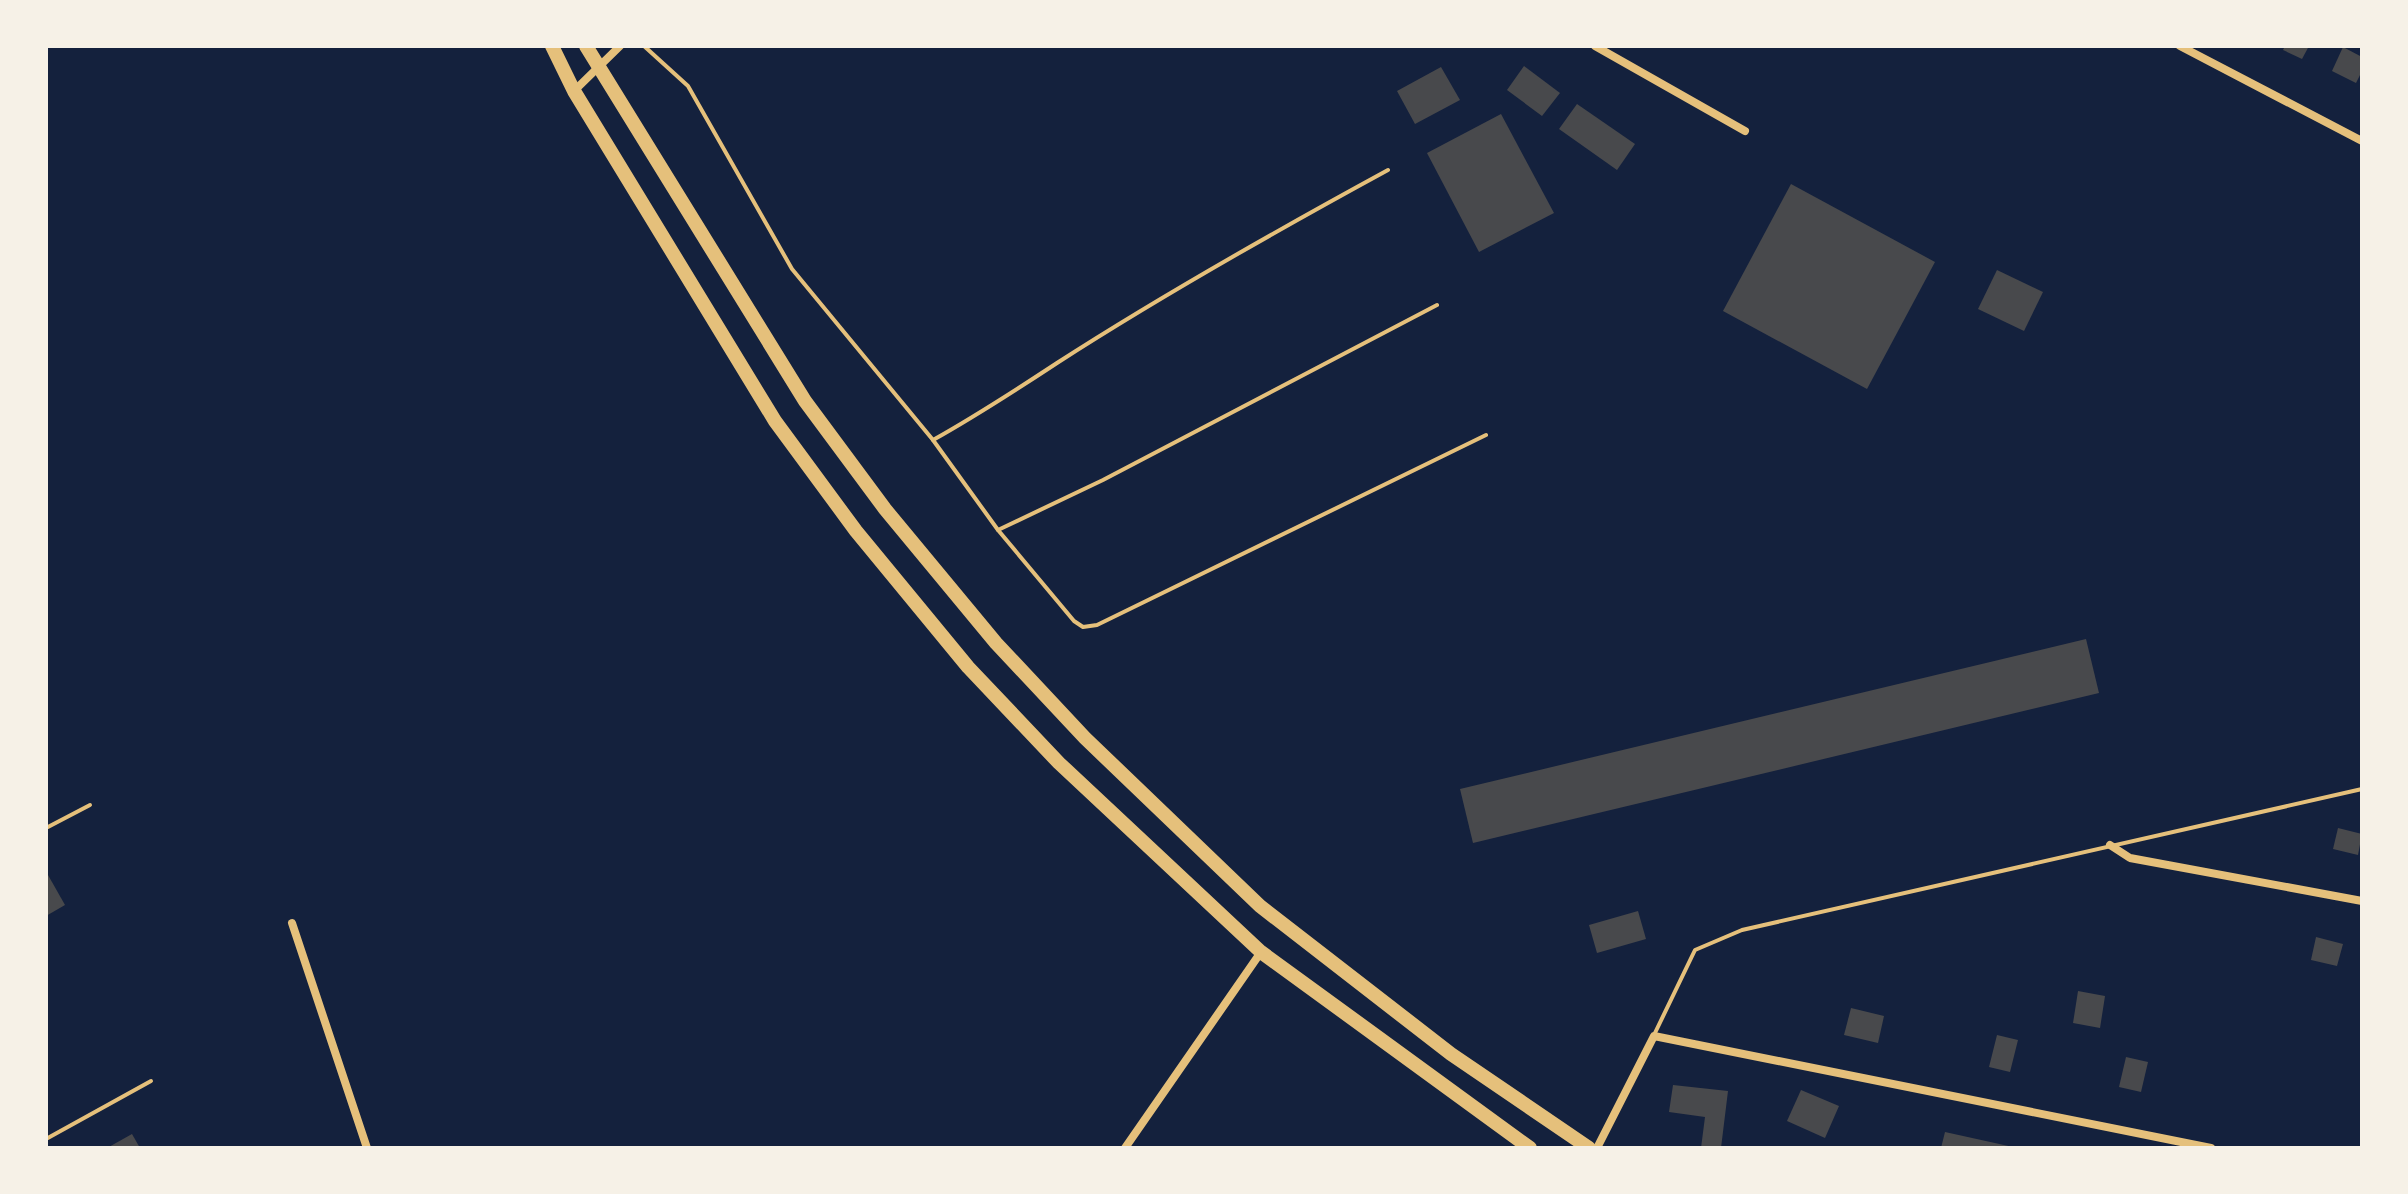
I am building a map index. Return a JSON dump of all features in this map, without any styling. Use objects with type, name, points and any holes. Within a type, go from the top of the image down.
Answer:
[{"type":"highway","points":[[552,46],[574,91],[775,421],[856,531],[968,667],[1059,763],[1261,952],[1530,1148]]},
{"type":"highway","points":[[586,46],[805,401],[885,509],[996,643],[1085,738],[1260,906],[1451,1054],[1589,1148]]},
{"type":"street","points":[[574,91],[620,46]]},
{"type":"street","points":[[1595,46],[1745,131]]},
{"type":"street","points":[[2180,46],[2362,141]]},
{"type":"street","points":[[2110,845],[2130,858],[2362,901]]},
{"type":"street","points":[[292,923],[367,1148]]},
{"type":"street","points":[[1125,1148],[1261,952]]},
{"type":"street","points":[[1597,1148],[1654,1036],[2211,1148]]},
{"type":"lane","points":[[644,46],[688,86],[792,269],[933,440],[998,530],[1074,621],[1083,627],[1097,625],[1486,435]]},
{"type":"lane","points":[[933,440],[999,404],[1056,364],[1266,236],[1388,170]]},
{"type":"lane","points":[[998,530],[1103,480],[1437,305]]},
{"type":"lane","points":[[1654,1036],[1695,950],[1742,930],[2362,789]]},
{"type":"lane","points":[[46,828],[90,805]]},
{"type":"lane","points":[[46,1139],[151,1081]]},
{"type":"building","points":[[2285,46],[2309,46],[2302,59],[2283,50]]},
{"type":"building","points":[[2343,47],[2362,57],[2362,71],[2356,83],[2332,71]]},
{"type":"building","points":[[1524,66],[1560,93],[1542,116],[1507,90]]},
{"type":"building","points":[[1441,67],[1460,100],[1415,124],[1397,91]]},
{"type":"building","points":[[1577,104],[1635,144],[1617,170],[1559,129]]},
{"type":"building","points":[[1501,114],[1554,213],[1479,252],[1427,153]]},
{"type":"building","points":[[1791,184],[1935,262],[1867,389],[1723,311]]},
{"type":"building","points":[[1997,270],[2043,292],[2024,331],[1978,309]]},
{"type":"building","points":[[2086,639],[2099,693],[1473,843],[1460,789]]},
{"type":"building","points":[[2338,828],[2362,834],[2358,855],[2333,849]]},
{"type":"building","points":[[46,876],[65,905],[46,916]]},
{"type":"building","points":[[1638,911],[1646,939],[1597,953],[1589,925]]},
{"type":"building","points":[[2316,937],[2343,944],[2337,966],[2311,960]]},
{"type":"building","points":[[2078,991],[2105,996],[2100,1028],[2073,1023]]},
{"type":"building","points":[[1851,1008],[1884,1016],[1878,1043],[1844,1035]]},
{"type":"building","points":[[1997,1035],[2018,1040],[2010,1072],[1989,1067]]},
{"type":"building","points":[[2126,1057],[2148,1062],[2141,1092],[2119,1087]]},
{"type":"building","points":[[1673,1085],[1728,1091],[1721,1148],[1701,1148],[1705,1117],[1669,1112]]},
{"type":"building","points":[[1801,1090],[1839,1106],[1825,1138],[1787,1121]]},
{"type":"building","points":[[1945,1132],[2013,1147],[2013,1148],[1941,1148]]},
{"type":"building","points":[[132,1134],[140,1148],[107,1148]]}]
